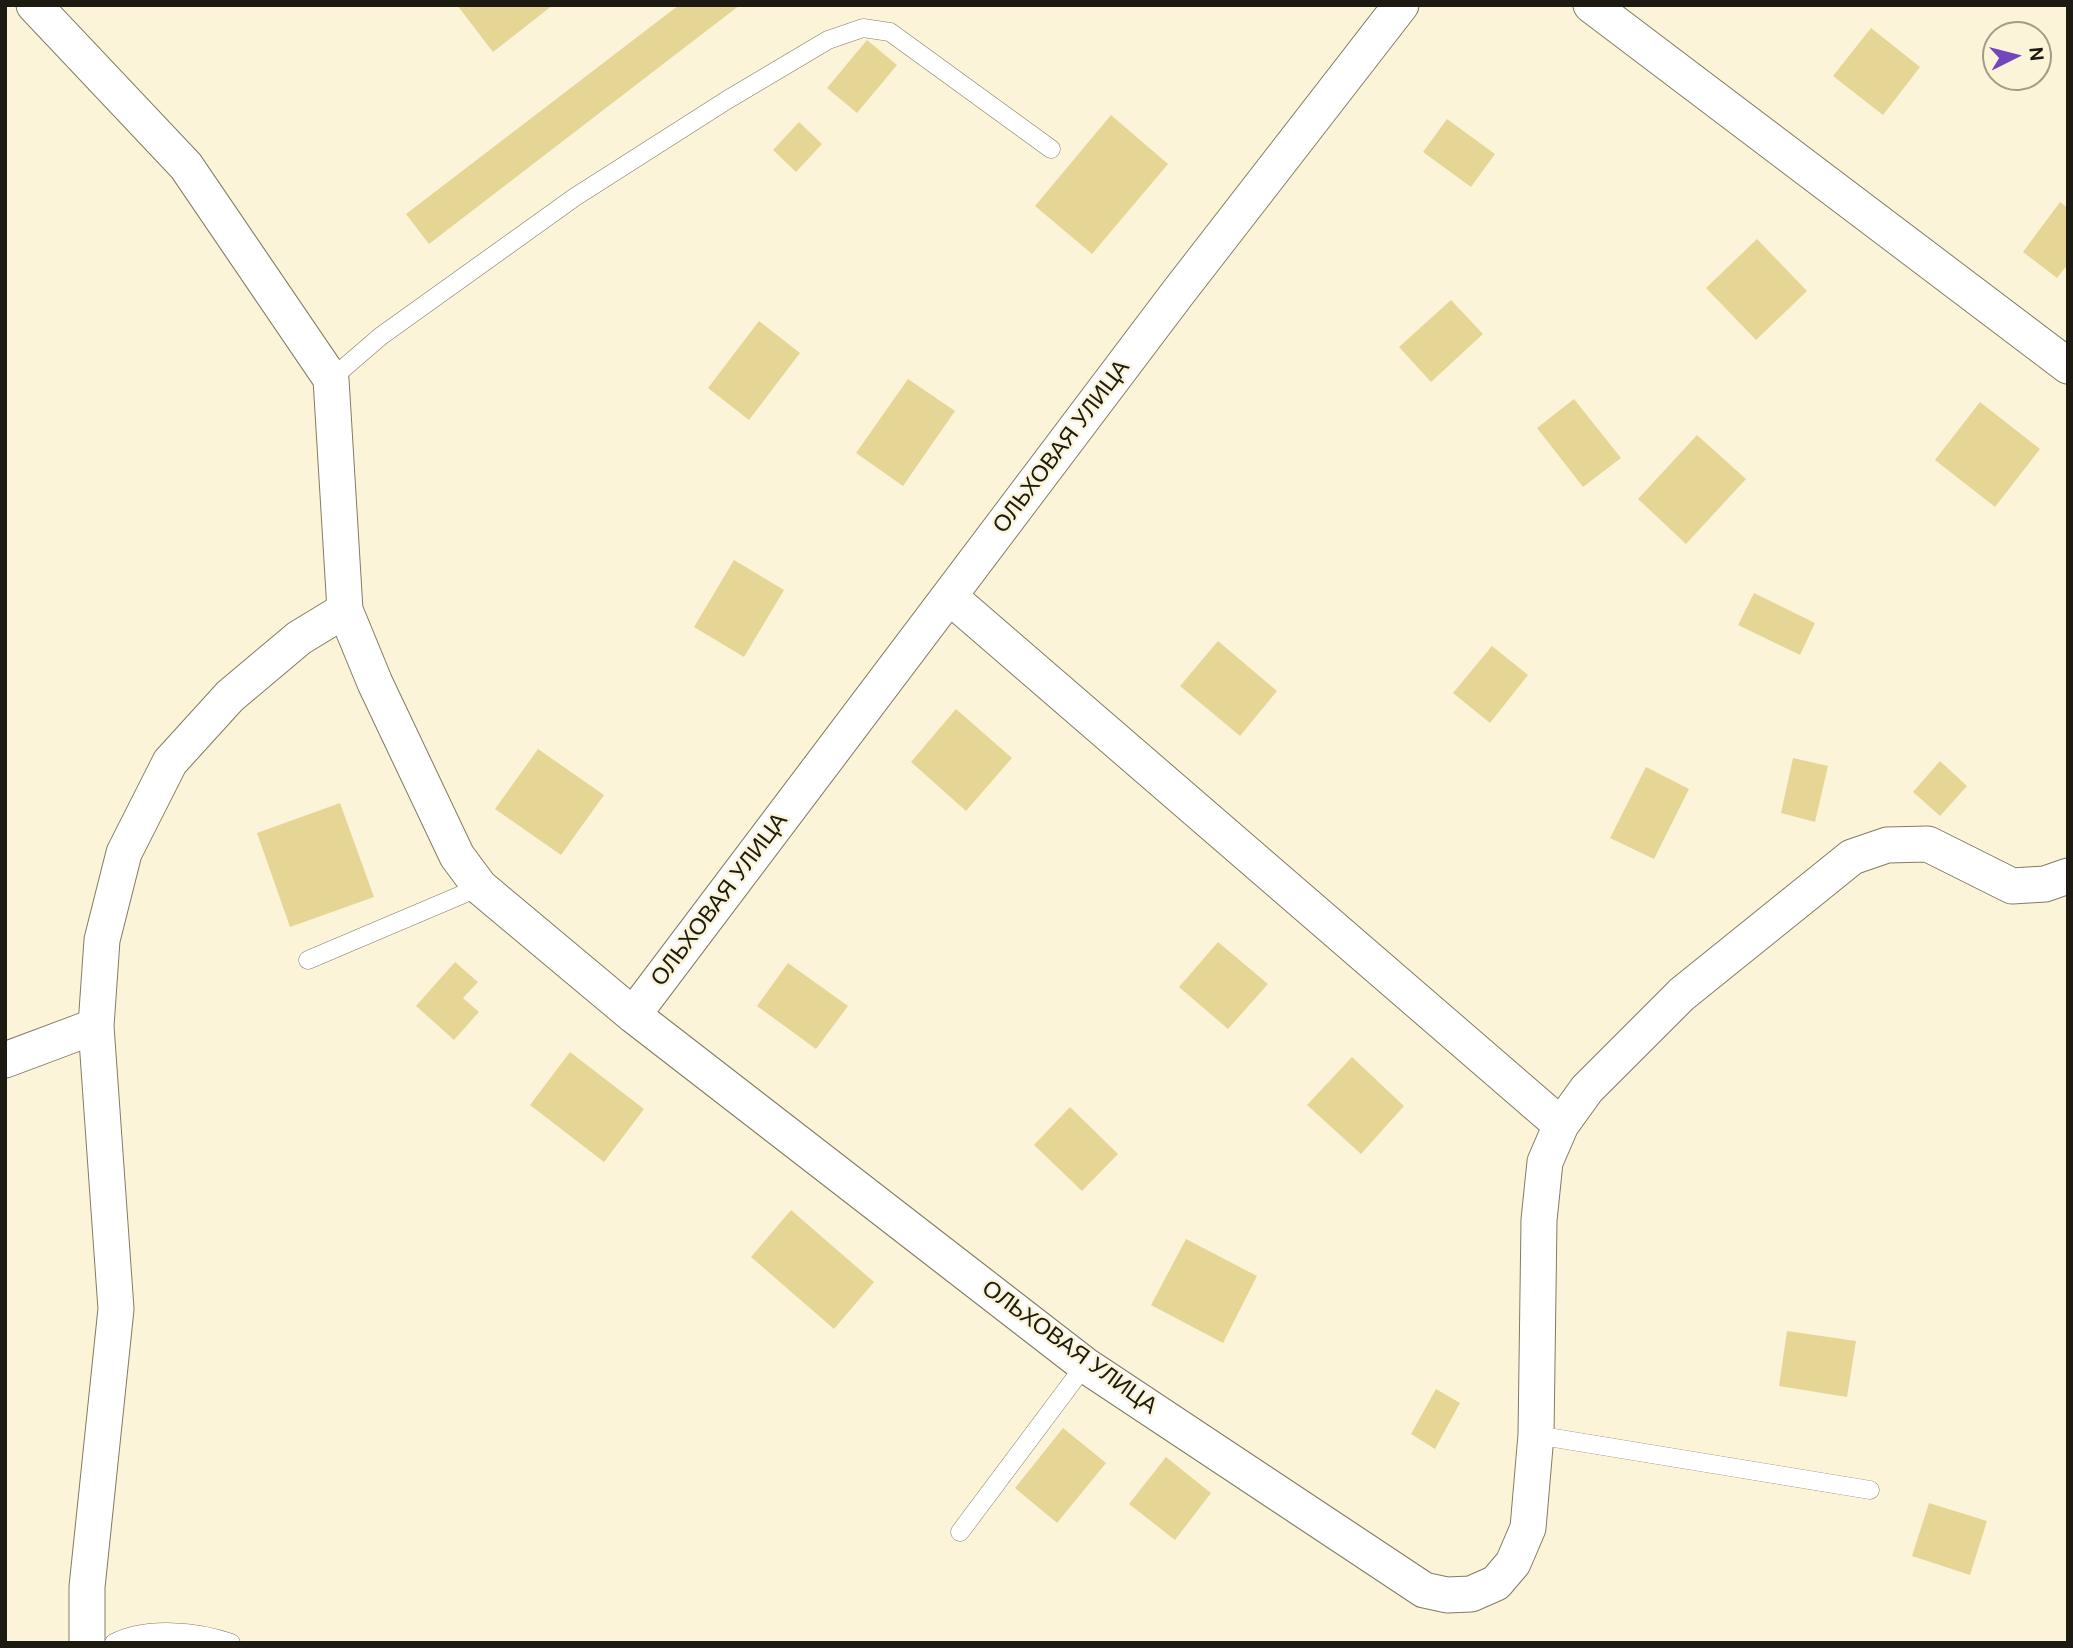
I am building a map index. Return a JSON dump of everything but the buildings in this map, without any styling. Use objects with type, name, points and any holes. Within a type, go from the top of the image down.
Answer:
[{"type":"street","points":[[34,5],[186,166],[331,379],[345,610],[375,684],[457,856],[480,887],[633,1015]]},
{"type":"street","name":"ОЛЬХОВАЯ УЛИЦА","points":[[1401,5],[1177,294],[633,1015],[1085,1365],[1424,1590],[1447,1595],[1471,1594],[1496,1583],[1513,1563],[1528,1528],[1536,1435]]},
{"type":"street","points":[[1591,5],[2068,366]]},
{"type":"street","points":[[950,597],[1561,1125]]},
{"type":"street","points":[[87,1643],[88,1587],[116,1308],[96,1026],[102,940],[124,853],[170,762],[230,696],[299,638],[345,610]]},
{"type":"street","points":[[1536,1435],[1539,1220],[1545,1162],[1561,1125],[1587,1089],[1682,994],[1852,857],[1886,845],[1927,844],[2012,886],[2045,884],[2068,876]]},
{"type":"street","points":[[5,1060],[96,1026]]},
{"type":"lane","points":[[331,379],[381,336],[575,197],[727,100],[828,40],[863,28],[890,32],[1051,149]]},
{"type":"lane","points":[[308,960],[480,887]]},
{"type":"lane","points":[[960,1532],[1085,1365]]},
{"type":"lane","points":[[1536,1435],[1870,1490]]},
{"type":"lane","points":[[114,1643],[164,1631],[217,1638],[231,1643]]}]
